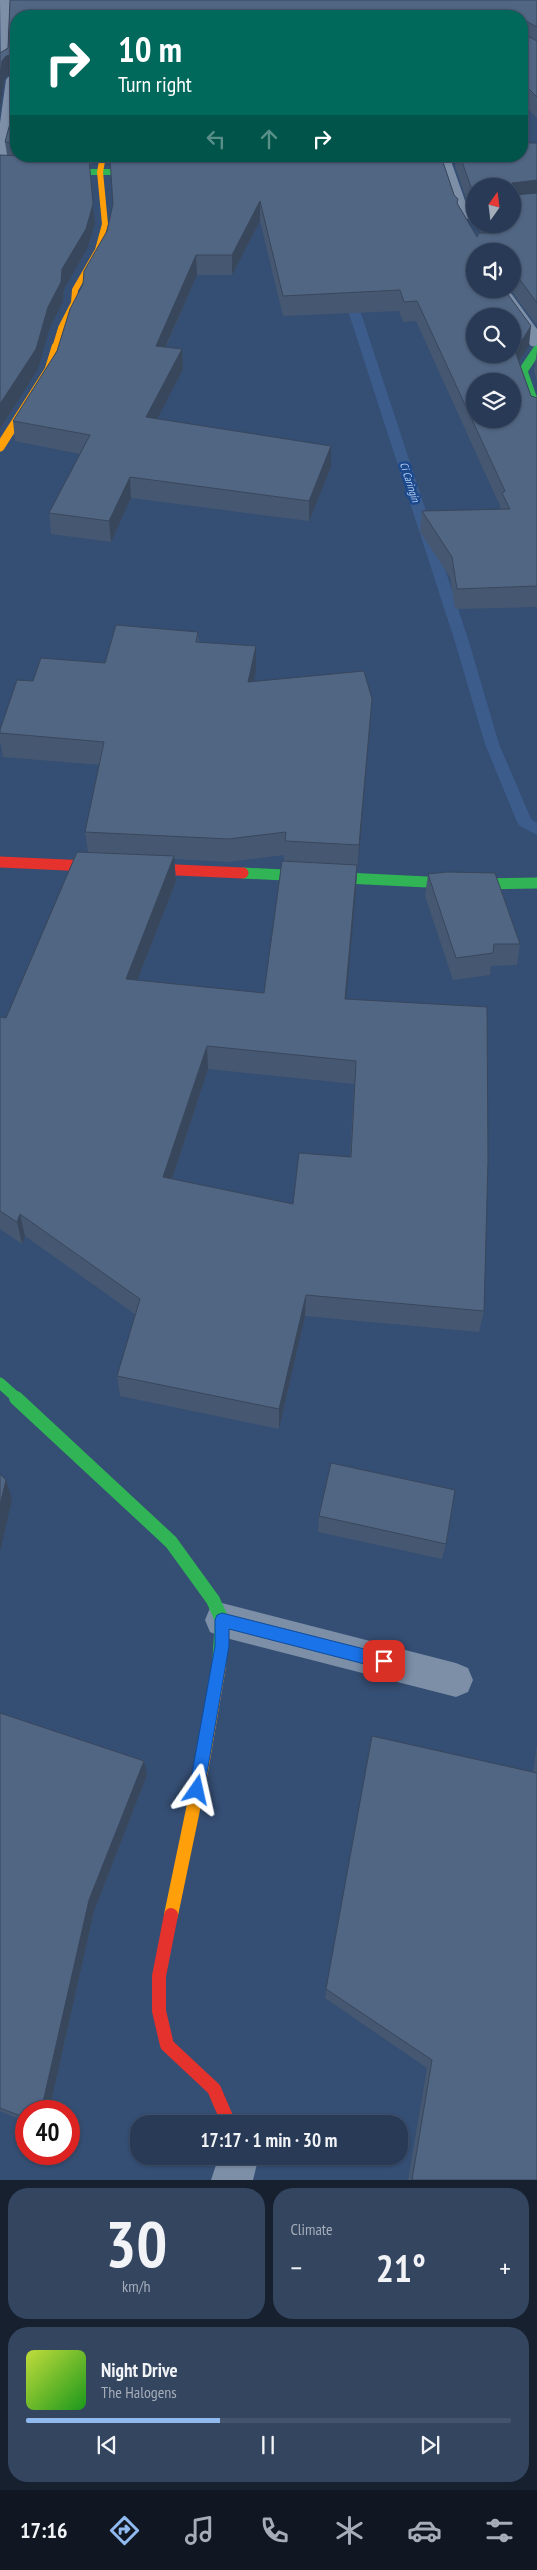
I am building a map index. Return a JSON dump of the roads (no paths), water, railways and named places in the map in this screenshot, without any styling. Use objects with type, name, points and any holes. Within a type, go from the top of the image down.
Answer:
[{"type":"street","points":[[0,66],[5,0]]},
{"type":"street","points":[[0,159],[10,113]]},
{"type":"street","points":[[0,447],[49,370],[61,328],[74,303],[75,290],[98,250],[105,224],[100,172],[102,162]]},
{"type":"street","points":[[443,162],[462,214],[466,218]]},
{"type":"street","points":[[0,168],[158,172]]},
{"type":"street","points":[[505,298],[537,342]]},
{"type":"street","points":[[537,350],[523,371],[537,411]]},
{"type":"street","points":[[0,862],[468,884],[537,883]]},
{"type":"street","points":[[0,1383],[171,1542],[214,1600],[222,1620],[222,1646],[202,1762],[158,1976],[159,2011],[167,2045],[214,2089],[225,2115]]},
{"type":"street","points":[[222,1620],[456,1680]]},
{"type":"street","points":[[232,2180],[236,2165]]},
{"type":"waterway","name":"Ci Caringin","points":[[348,292],[462,642],[492,744],[525,822],[537,830]]}]
